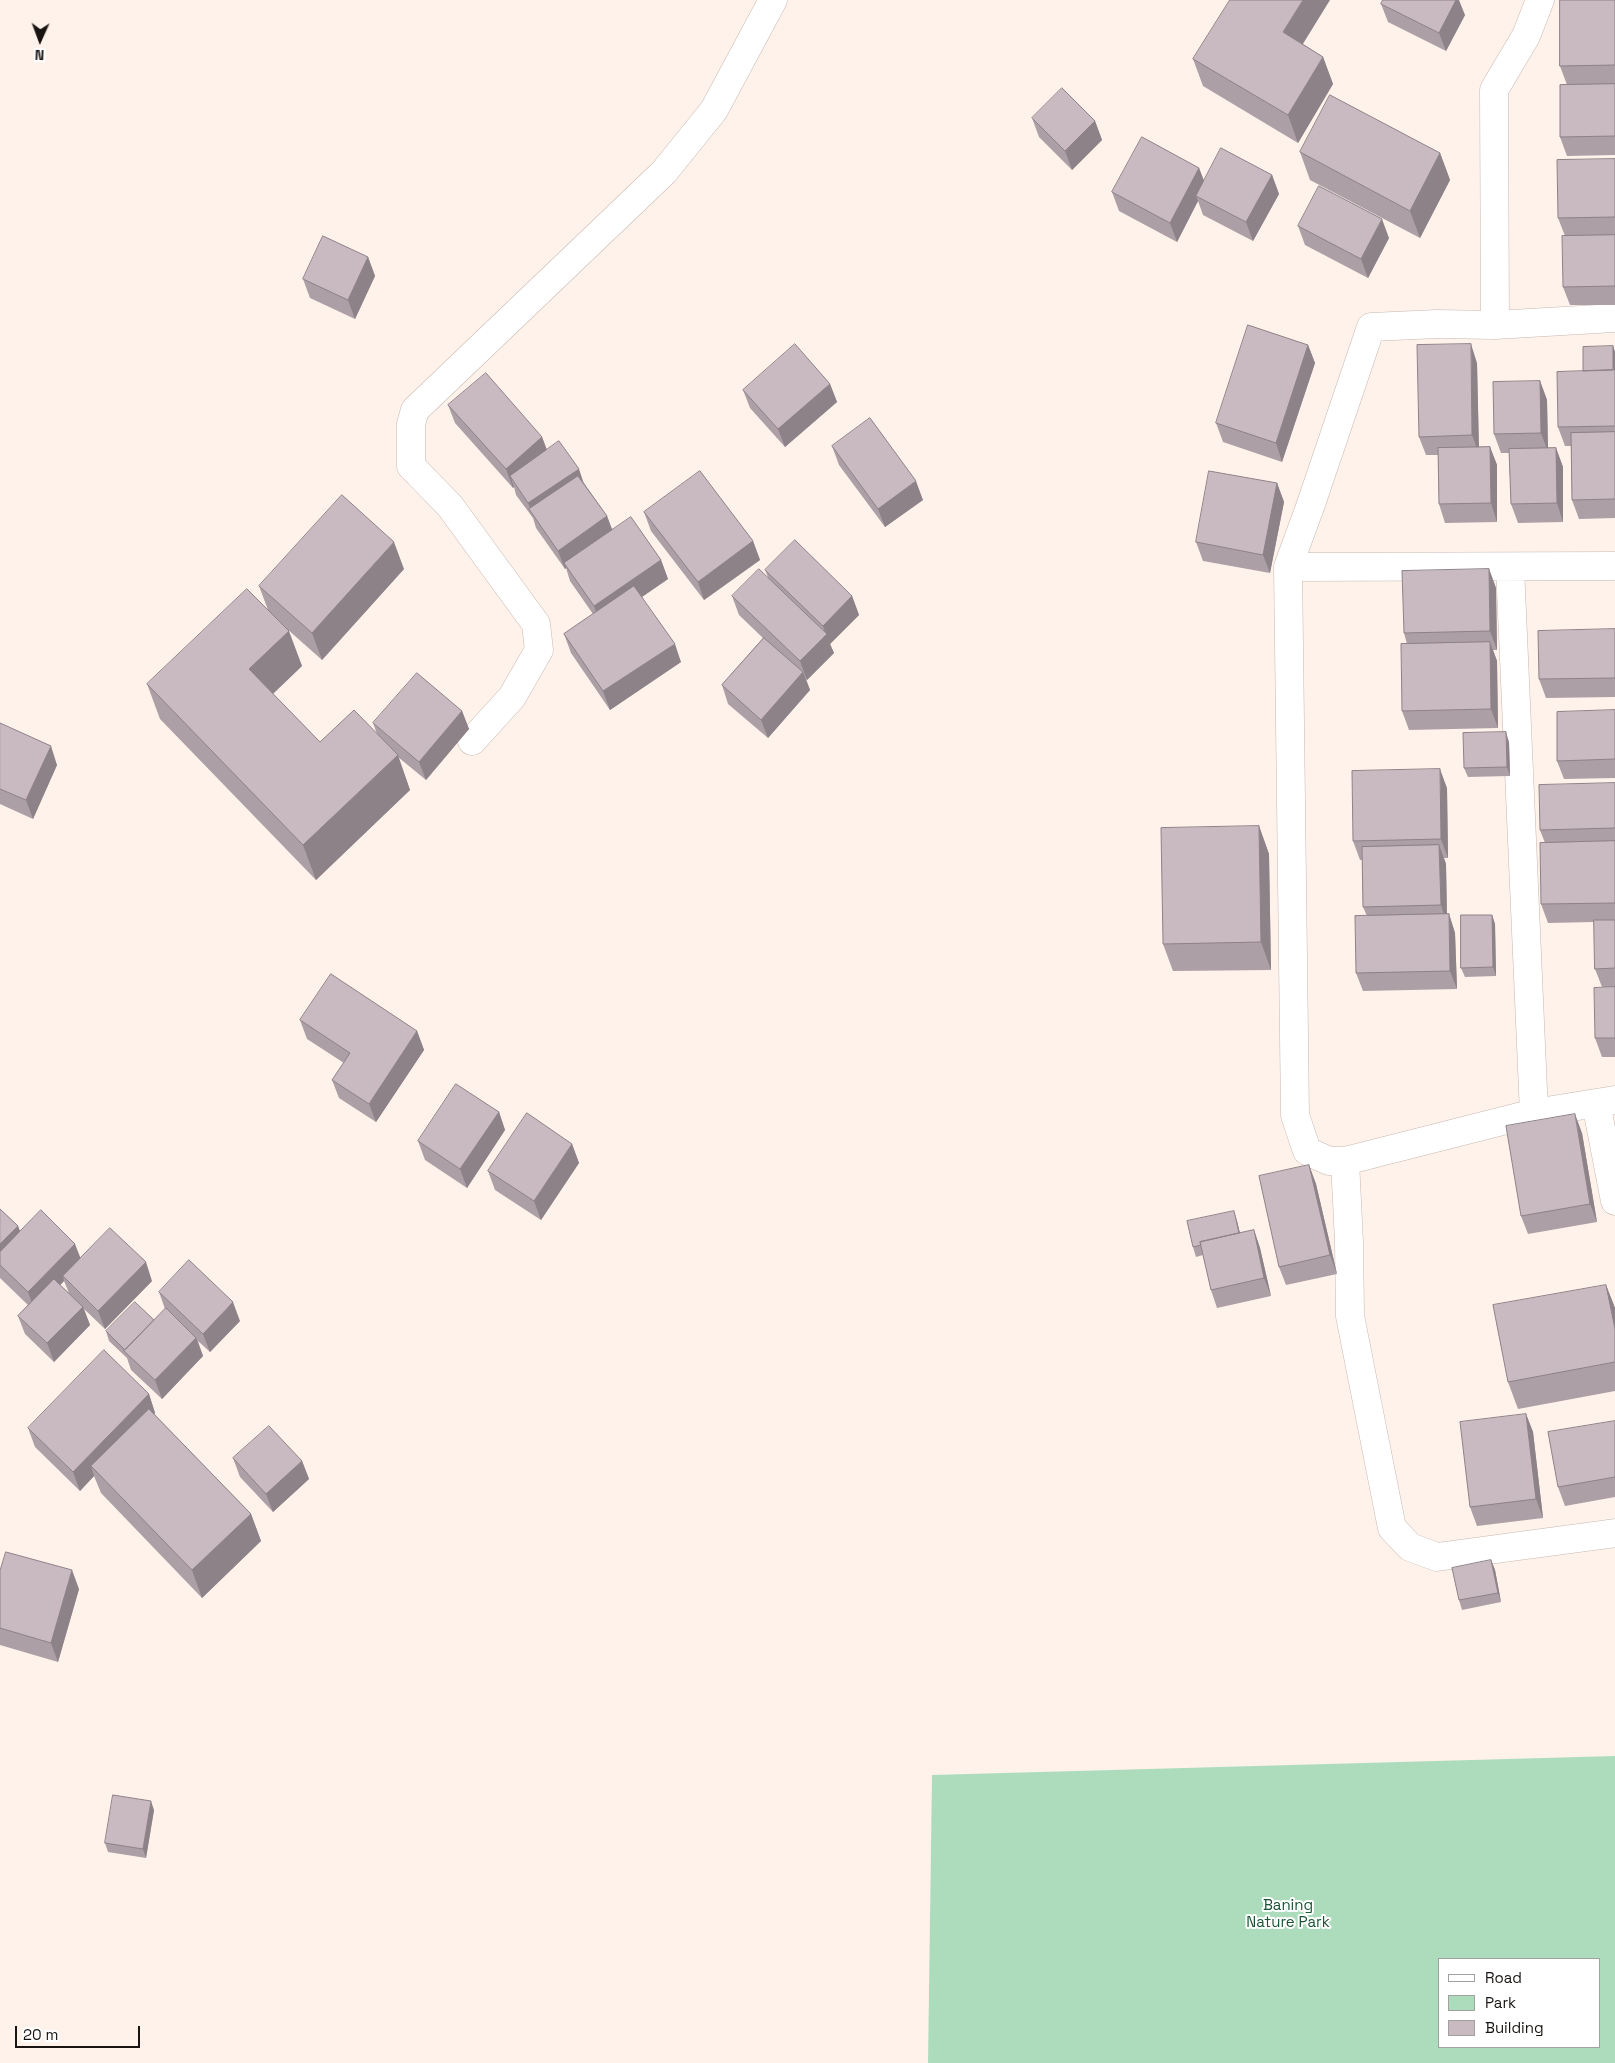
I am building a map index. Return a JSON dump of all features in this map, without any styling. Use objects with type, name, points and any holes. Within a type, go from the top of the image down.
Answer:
[{"type":"street","points":[[472,741],[512,697],[540,650],[536,624],[450,506],[411,466],[411,424],[415,410],[664,172],[714,110],[773,0]]},
{"type":"street","points":[[1495,325],[1494,90],[1526,36],[1540,0]]},
{"type":"street","points":[[1615,318],[1495,325],[1371,326],[1315,494],[1288,567],[1295,1115],[1307,1151],[1329,1160],[1345,1161],[1534,1113],[1605,1102],[1615,1201]]},
{"type":"street","points":[[1288,567],[1615,566]]},
{"type":"street","points":[[1510,567],[1534,1113]]},
{"type":"street","points":[[1345,1161],[1350,1242],[1350,1316],[1392,1528],[1410,1547],[1437,1556],[1615,1533]]},
{"type":"green space","name":"Baning Nature Park","points":[[1615,1756],[1615,2063],[928,2063],[932,1775]]},
{"type":"building","points":[[1230,0],[1303,0],[1283,32],[1323,57],[1288,115],[1193,59]]},
{"type":"building","points":[[1383,0],[1456,0],[1439,33],[1381,4]]},
{"type":"building","points":[[1560,0],[1615,0],[1615,65],[1560,66]]},
{"type":"building","points":[[1615,84],[1615,136],[1560,137],[1560,85]]},
{"type":"building","points":[[1062,88],[1095,121],[1065,151],[1032,118]]},
{"type":"building","points":[[1330,95],[1440,153],[1410,211],[1300,152]]},
{"type":"building","points":[[1142,137],[1199,168],[1170,223],[1112,192]]},
{"type":"building","points":[[1221,148],[1272,175],[1246,222],[1196,196]]},
{"type":"building","points":[[1615,159],[1615,217],[1558,218],[1557,160]]},
{"type":"building","points":[[1319,186],[1382,219],[1361,259],[1298,226]]},
{"type":"building","points":[[1615,235],[1615,286],[1563,287],[1562,236]]},
{"type":"building","points":[[323,236],[368,257],[348,300],[303,279]]},
{"type":"building","points":[[1248,325],[1308,345],[1276,443],[1216,423]]},
{"type":"building","points":[[795,344],[830,384],[778,429],[743,390]]},
{"type":"building","points":[[1471,344],[1472,435],[1419,437],[1417,345]]},
{"type":"building","points":[[1613,346],[1613,370],[1583,371],[1583,347]]},
{"type":"building","points":[[1615,370],[1615,426],[1558,427],[1557,372]]},
{"type":"building","points":[[486,373],[542,437],[506,469],[448,405]]},
{"type":"building","points":[[1540,381],[1541,433],[1494,434],[1493,382]]},
{"type":"building","points":[[870,418],[916,481],[878,509],[832,446]]},
{"type":"building","points":[[1615,432],[1615,499],[1572,500],[1571,433]]},
{"type":"building","points":[[559,441],[579,469],[528,503],[510,476]]},
{"type":"building","points":[[1490,447],[1491,503],[1439,504],[1438,448]]},
{"type":"building","points":[[1556,448],[1557,503],[1511,504],[1509,449]]},
{"type":"building","points":[[700,471],[753,541],[698,582],[644,512]]},
{"type":"building","points":[[1209,471],[1277,483],[1263,555],[1196,542]]},
{"type":"building","points":[[578,476],[607,516],[558,551],[529,509]]},
{"type":"building","points":[[342,495],[394,542],[312,633],[259,586]]},
{"type":"building","points":[[631,517],[661,560],[594,606],[564,563]]},
{"type":"building","points":[[795,540],[852,596],[823,626],[765,570]]},
{"type":"building","points":[[759,569],[827,634],[800,661],[732,596]]},
{"type":"building","points":[[1489,569],[1490,631],[1404,633],[1402,571]]},
{"type":"building","points":[[634,586],[675,644],[603,691],[564,634]]},
{"type":"building","points":[[247,589],[289,631],[249,669],[320,742],[354,710],[398,755],[303,845],[147,684]]},
{"type":"building","points":[[1615,629],[1615,678],[1539,679],[1538,631]]},
{"type":"building","points":[[764,638],[803,672],[761,720],[722,685]]},
{"type":"building","points":[[1490,642],[1491,709],[1402,711],[1401,644]]},
{"type":"building","points":[[417,673],[462,711],[419,762],[373,723]]},
{"type":"building","points":[[1615,710],[1615,759],[1557,761],[1557,712]]},
{"type":"building","points":[[0,723],[51,746],[26,800],[0,789]]},
{"type":"building","points":[[1506,732],[1507,767],[1464,768],[1463,733]]},
{"type":"building","points":[[1440,769],[1441,839],[1353,841],[1352,771]]},
{"type":"building","points":[[1615,783],[1615,828],[1540,830],[1539,785]]},
{"type":"building","points":[[1259,826],[1261,942],[1163,944],[1161,828]]},
{"type":"building","points":[[1615,841],[1615,903],[1541,904],[1540,843]]},
{"type":"building","points":[[1439,845],[1441,905],[1363,907],[1362,847]]},
{"type":"building","points":[[1449,914],[1450,971],[1356,973],[1355,916]]},
{"type":"building","points":[[1461,915],[1492,915],[1493,967],[1461,968]]},
{"type":"building","points":[[1594,920],[1615,920],[1615,968],[1595,969]]},
{"type":"building","points":[[331,974],[417,1031],[369,1104],[332,1080],[350,1053],[300,1020]]},
{"type":"building","points":[[1615,987],[1615,1038],[1595,1038],[1594,988]]},
{"type":"building","points":[[456,1084],[499,1112],[460,1169],[418,1141]]},
{"type":"building","points":[[527,1113],[572,1144],[534,1201],[488,1171]]},
{"type":"building","points":[[1575,1114],[1590,1204],[1521,1216],[1506,1126]]},
{"type":"building","points":[[1309,1165],[1330,1255],[1279,1267],[1259,1176]]},
{"type":"building","points":[[0,1209],[18,1226],[0,1244]]},
{"type":"building","points":[[41,1210],[75,1244],[28,1292],[0,1265],[0,1252]]},
{"type":"building","points":[[1234,1211],[1239,1233],[1200,1242],[1201,1245],[1193,1247],[1187,1221]]},
{"type":"building","points":[[110,1228],[146,1262],[98,1311],[63,1276]]},
{"type":"building","points":[[1254,1230],[1264,1278],[1211,1290],[1200,1242]]},
{"type":"building","points":[[189,1260],[233,1302],[203,1334],[159,1292]]},
{"type":"building","points":[[54,1279],[83,1307],[47,1343],[18,1316]]},
{"type":"building","points":[[1606,1285],[1615,1329],[1615,1362],[1508,1382],[1493,1305]]},
{"type":"building","points":[[135,1302],[154,1320],[125,1350],[106,1331]]},
{"type":"building","points":[[166,1308],[196,1338],[155,1380],[124,1351]]},
{"type":"building","points":[[104,1350],[149,1394],[73,1472],[28,1428]]},
{"type":"building","points":[[149,1409],[251,1514],[192,1570],[91,1466]]},
{"type":"building","points":[[1526,1414],[1536,1499],[1470,1507],[1460,1422]]},
{"type":"building","points":[[1615,1421],[1615,1477],[1558,1487],[1548,1432]]},
{"type":"building","points":[[269,1426],[302,1461],[266,1494],[233,1458]]},
{"type":"building","points":[[6,1552],[72,1570],[51,1643],[0,1628],[0,1571]]},
{"type":"building","points":[[1491,1560],[1498,1593],[1459,1600],[1452,1568]]},
{"type":"building","points":[[113,1795],[151,1801],[143,1849],[105,1843]]}]
